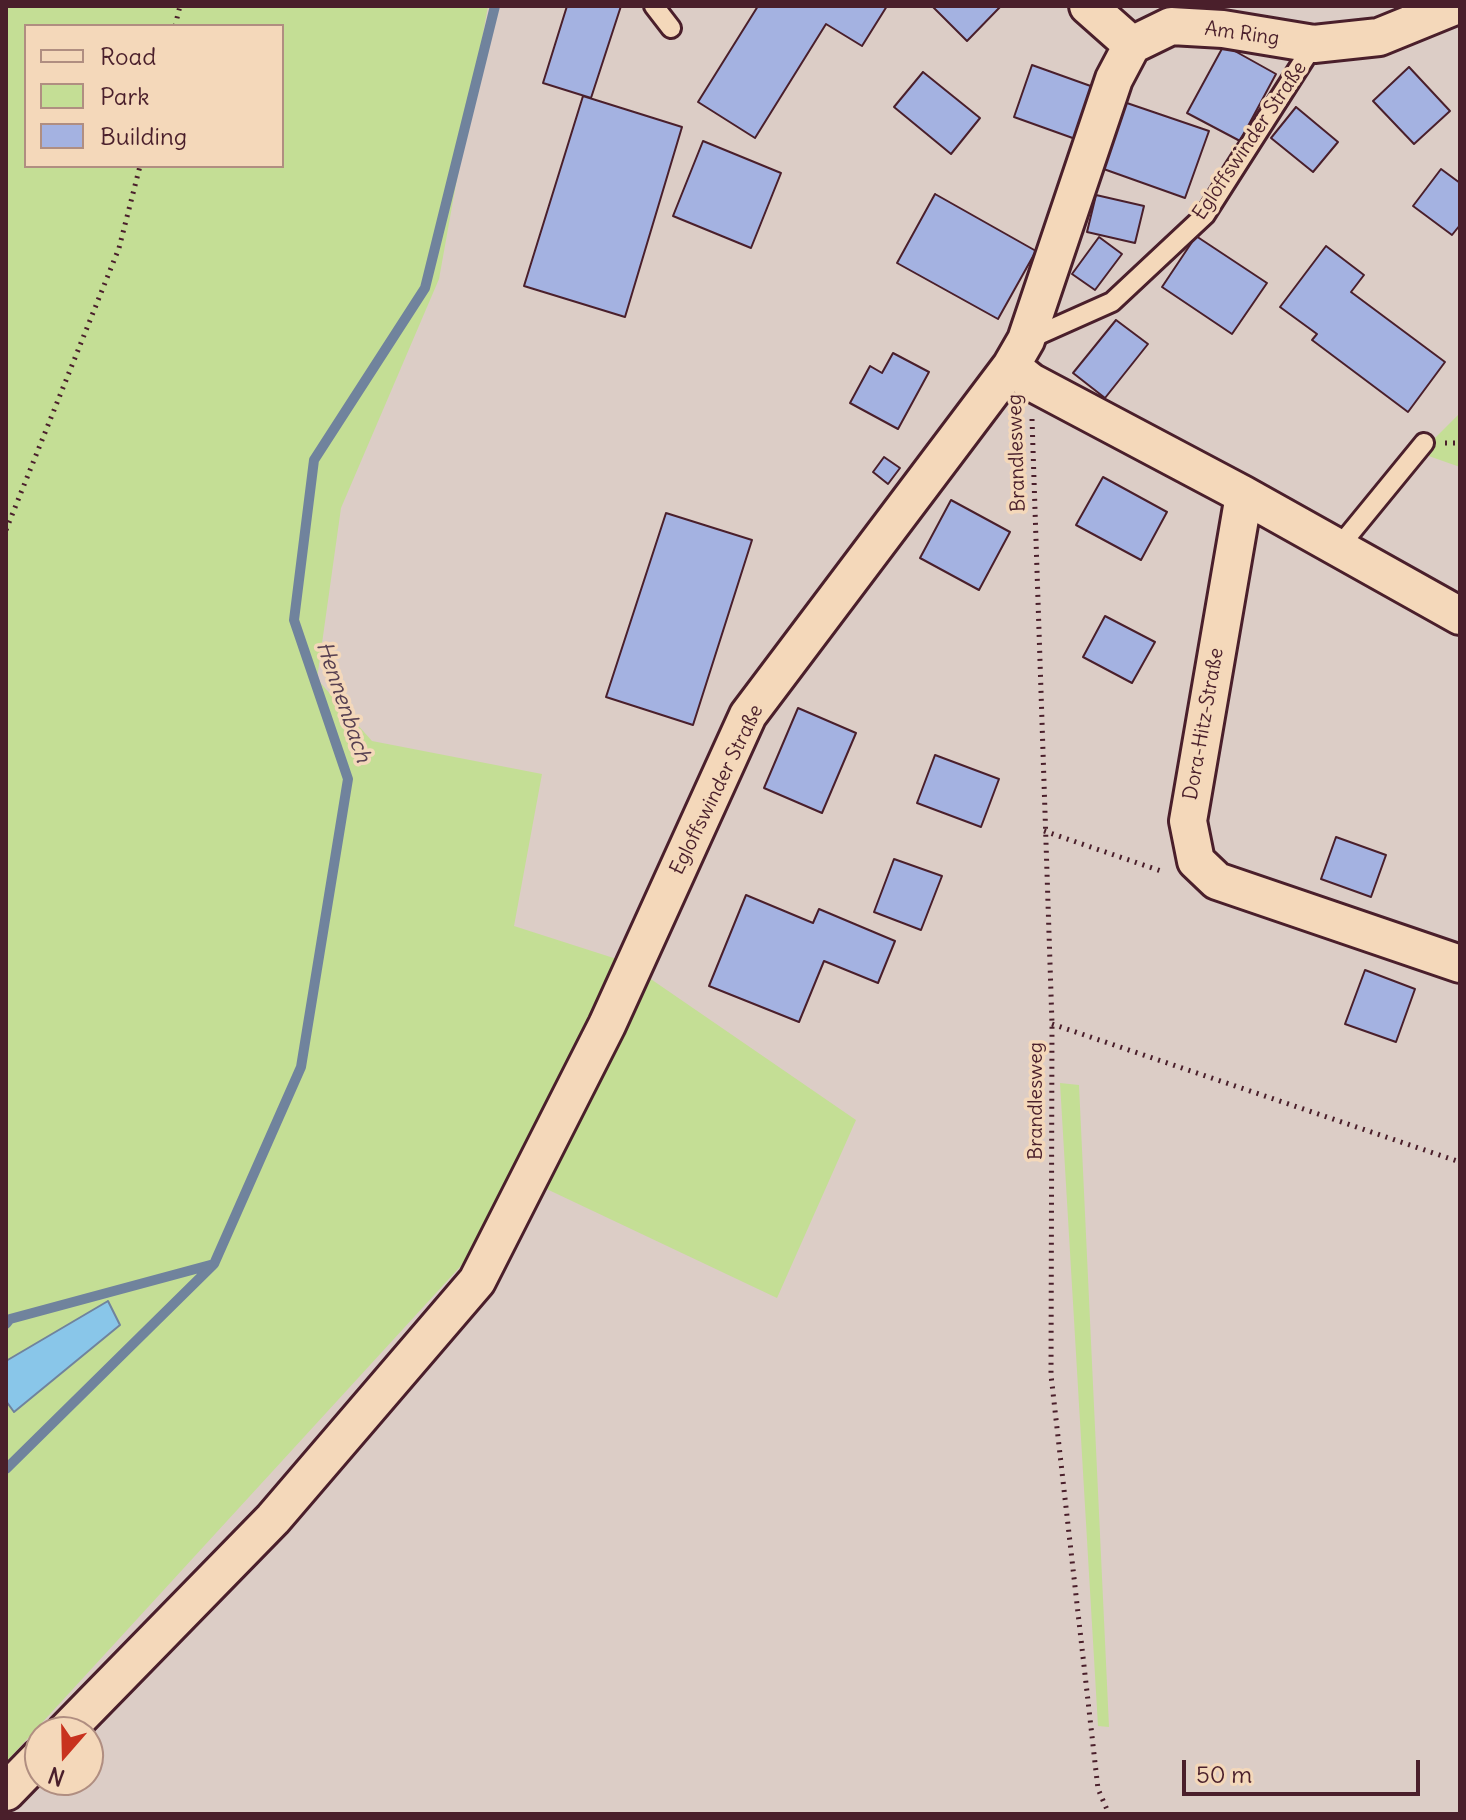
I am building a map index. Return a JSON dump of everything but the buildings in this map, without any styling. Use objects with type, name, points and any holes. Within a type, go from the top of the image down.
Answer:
[{"type":"street","points":[[1088,6],[1132,45]]},
{"type":"street","name":"Am Ring","points":[[1132,45],[1171,26],[1223,29],[1314,44],[1379,37],[1455,6]]},
{"type":"street","name":"Egloffswinder Straße","points":[[81,1716],[273,1519],[477,1281],[607,1025],[748,715],[1023,363],[1114,79],[1132,45]]},
{"type":"street","points":[[1023,363],[1244,495],[1460,616]]},
{"type":"street","name":"Dora-Hitz-Straße","points":[[1196,861],[1188,821],[1244,495]]},
{"type":"street","points":[[1196,861],[1217,881],[1460,964]]},
{"type":"street","points":[[6,1792],[24,1773]]},
{"type":"lane","points":[[654,6],[671,28]]},
{"type":"lane","name":"Egloffswinder Straße","points":[[1023,363],[1112,302],[1205,215],[1314,44]]},
{"type":"lane","points":[[1338,548],[1424,443]]},
{"type":"path","points":[[6,530],[119,248],[139,168]]},
{"type":"path","name":"Brandlesweg","points":[[1023,363],[1052,1024],[1051,1375],[1098,1789],[1109,1814]]},
{"type":"path","points":[[1044,831],[1161,871],[1196,861]]},
{"type":"path","points":[[1052,1024],[1460,1162]]},
{"type":"green space","points":[[6,6],[488,6],[439,279],[341,508],[317,679],[372,741],[542,774],[514,926],[626,962],[856,1120],[777,1298],[536,1184],[48,1716],[24,1716],[24,1742],[6,1762]]},
{"type":"green space","points":[[1460,413],[1460,467],[1420,453]]},
{"type":"green space","points":[[1060,1083],[1079,1085],[1109,1727],[1098,1726]]},
{"type":"water","points":[[108,1301],[120,1325],[14,1412],[6,1401],[6,1361]]},
{"type":"waterway","name":"Hennenbach","points":[[6,1324],[10,1319],[214,1264],[301,1067],[348,779],[294,620],[314,460],[425,288],[495,6]]},
{"type":"waterway","points":[[6,1469],[213,1265]]}]
